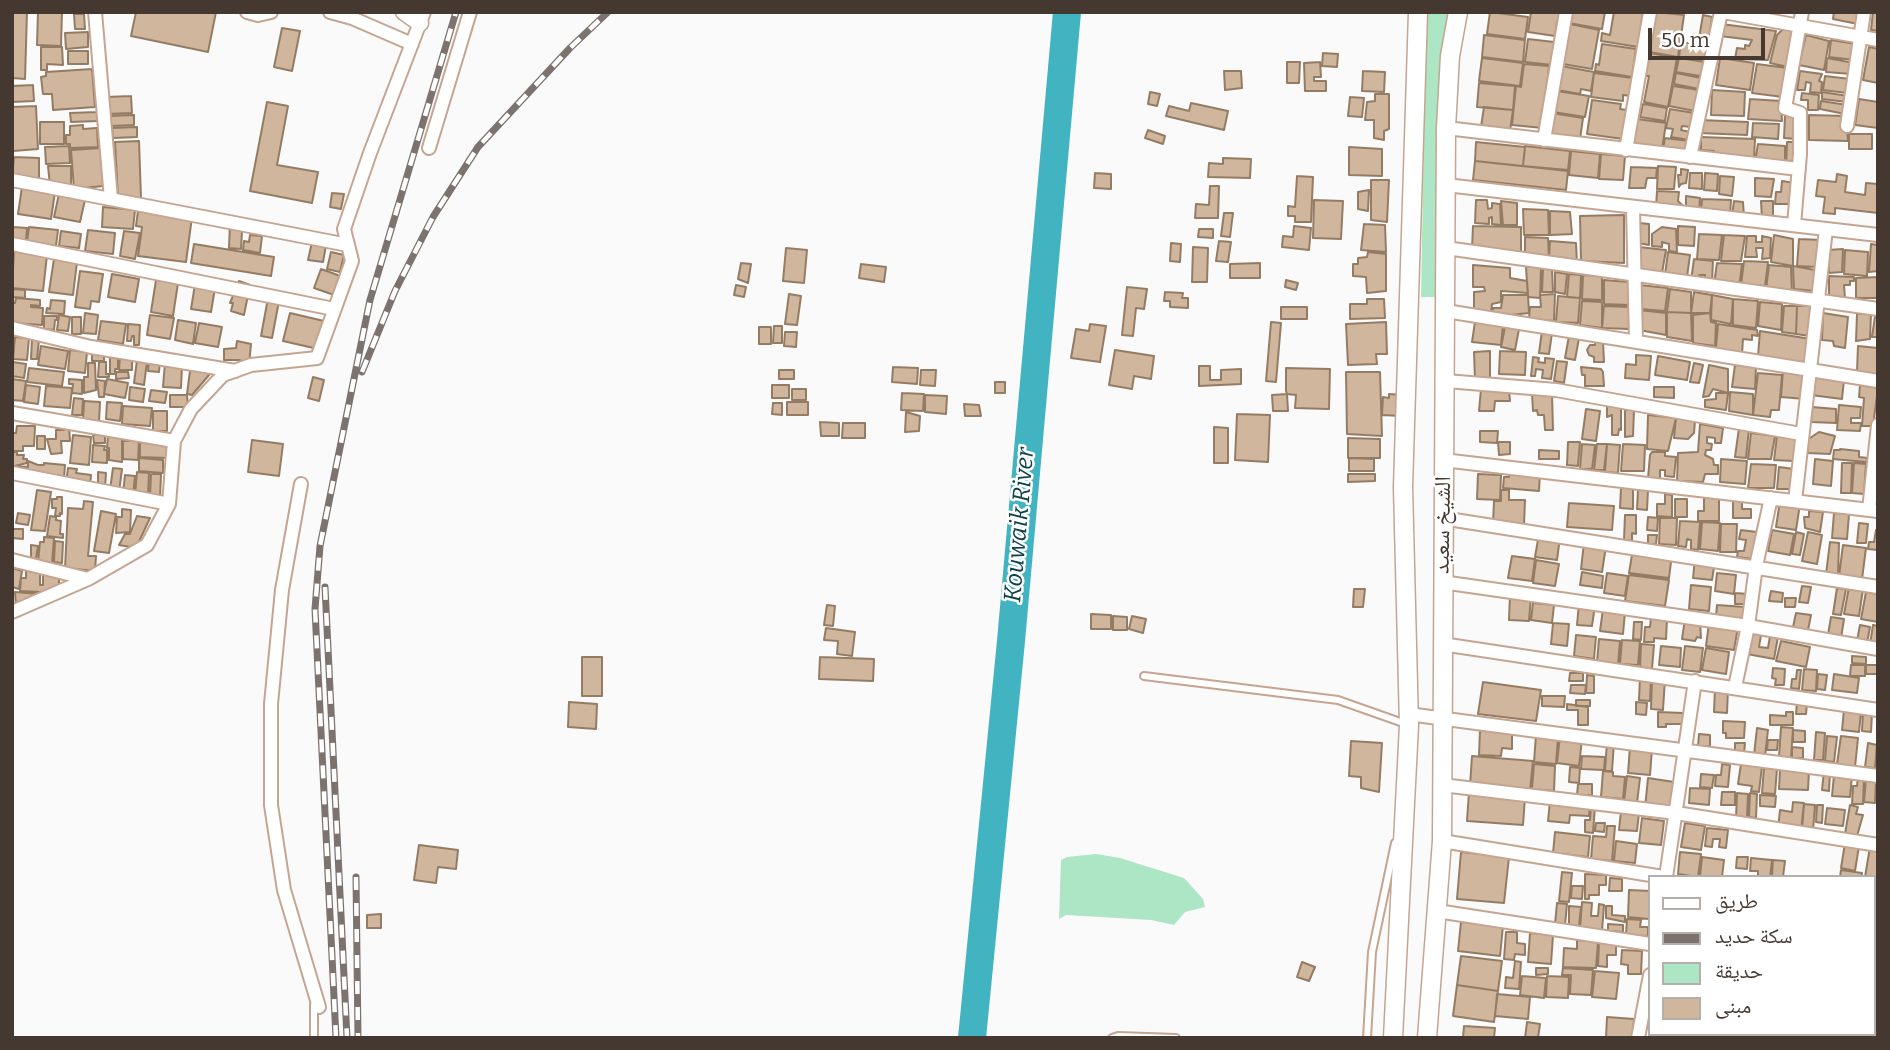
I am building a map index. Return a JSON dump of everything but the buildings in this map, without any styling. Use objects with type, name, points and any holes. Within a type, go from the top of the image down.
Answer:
[{"type":"main road","name":"الشيخ سعيد","points":[[1393,1038],[1408,720],[1402,487],[1418,12]]},
{"type":"main road","name":"الشيخ سعيد","points":[[1427,1038],[1442,841],[1446,128],[1450,56],[1458,12]]},
{"type":"street","points":[[247,12],[258,15],[271,12]]},
{"type":"street","points":[[330,12],[412,44]]},
{"type":"street","points":[[12,612],[88,579],[147,545],[169,504],[174,441],[191,409],[223,375],[251,365],[317,358],[352,261],[344,229],[422,18],[404,12]]},
{"type":"street","points":[[429,148],[470,12]]},
{"type":"street","points":[[1544,140],[1566,12]]},
{"type":"street","points":[[1626,150],[1650,12]]},
{"type":"street","points":[[1690,157],[1722,12],[1878,40]]},
{"type":"street","points":[[1794,225],[1800,113],[1785,108],[1802,12]]},
{"type":"street","points":[[1847,126],[1864,12]]},
{"type":"street","points":[[92,13],[111,199]]},
{"type":"street","points":[[1446,128],[1799,169]]},
{"type":"street","points":[[12,180],[348,244]]},
{"type":"street","points":[[1446,186],[1878,235]]},
{"type":"street","points":[[1633,207],[1636,342]]},
{"type":"street","points":[[1795,501],[1826,229]]},
{"type":"street","points":[[12,244],[334,309]]},
{"type":"street","points":[[1446,248],[1878,309]]},
{"type":"street","points":[[1446,311],[1878,381]]},
{"type":"street","points":[[12,328],[92,347],[235,371]]},
{"type":"street","points":[[1446,381],[1556,390],[1801,434]]},
{"type":"street","points":[[12,414],[174,441]]},
{"type":"street","points":[[1444,460],[1873,510],[1878,425]]},
{"type":"street","points":[[12,473],[169,504]]},
{"type":"street","points":[[301,484],[282,590],[271,704],[271,805],[284,890],[319,1007]]},
{"type":"street","points":[[1735,687],[1771,498]]},
{"type":"street","points":[[1442,518],[1878,587]]},
{"type":"street","points":[[12,560],[88,579]]},
{"type":"street","points":[[1442,582],[1748,626],[1878,649]]},
{"type":"street","points":[[1442,644],[1878,710]]},
{"type":"street","points":[[1664,875],[1695,681]]},
{"type":"street","points":[[1408,720],[1443,718],[1878,776]]},
{"type":"street","points":[[1442,785],[1676,813],[1878,845]]},
{"type":"street","points":[[1442,841],[1652,875]]},
{"type":"street","points":[[1437,911],[1648,944]]},
{"type":"street","points":[[1638,1038],[1648,986]]},
{"type":"lane","points":[[1144,676],[1338,701],[1408,720]]},
{"type":"lane","points":[[1367,1038],[1372,952],[1406,792]]},
{"type":"lane","points":[[314,990],[314,1038]]},
{"type":"lane","points":[[1112,1038],[1176,1038]]},
{"type":"green space","points":[[1426,12],[1448,12],[1439,75],[1438,297],[1421,297]]},
{"type":"green space","points":[[1096,854],[1120,858],[1184,878],[1203,899],[1205,907],[1185,912],[1174,925],[1151,920],[1066,915],[1059,919],[1061,860]]},
{"type":"waterway","name":"Kouwaik River","points":[[972,1038],[1011,641],[1067,12]]},
{"type":"railway","points":[[336,1038],[315,609],[320,546],[370,300],[456,12]]},
{"type":"railway","points":[[362,372],[395,291],[433,217],[478,147],[570,48],[608,12]]},
{"type":"railway","points":[[325,587],[347,1038]]},
{"type":"railway","points":[[356,877],[358,1038]]}]
